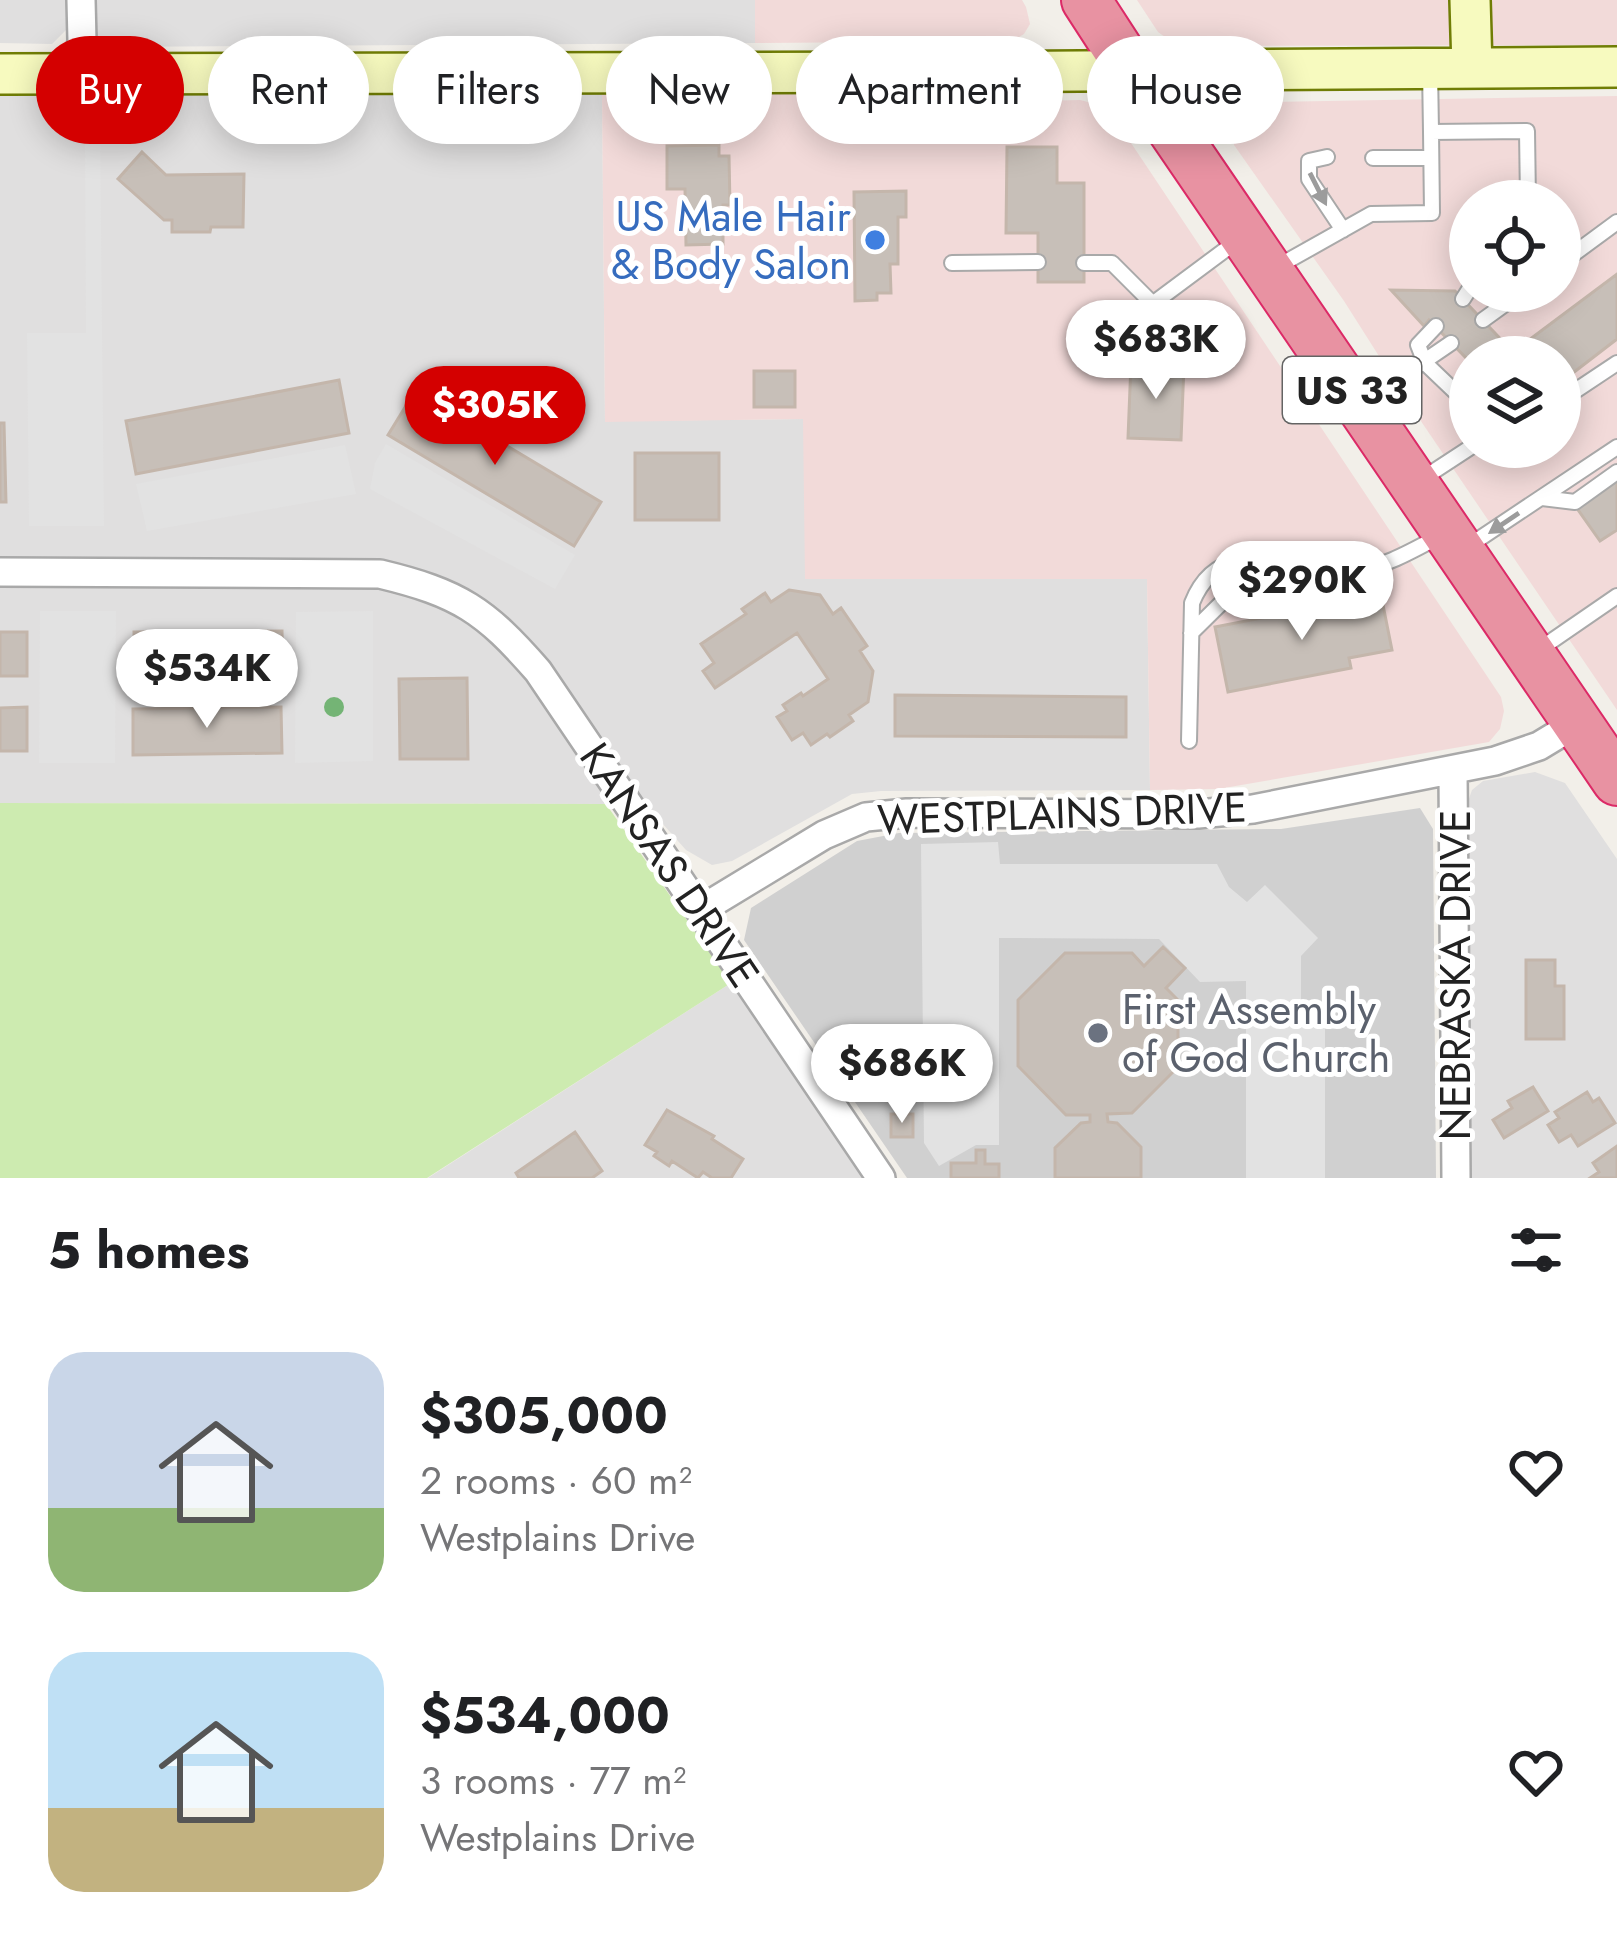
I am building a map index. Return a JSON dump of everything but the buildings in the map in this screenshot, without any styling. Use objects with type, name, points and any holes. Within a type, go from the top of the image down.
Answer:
[{"type":"highway","name":"US 33","points":[[1086,0],[1109,36]]},
{"type":"highway","name":"US 33","points":[[1183,144],[1617,781]]},
{"type":"street","points":[[81,0],[82,36]]},
{"type":"street","points":[[1470,0],[1472,67]]},
{"type":"street","points":[[1284,69],[1617,67]]},
{"type":"street","points":[[184,74],[1087,71]]},
{"type":"street","points":[[0,74],[36,74]]},
{"type":"street","name":"KANSAS DRIVE","points":[[0,572],[380,574],[426,585],[472,607],[504,632],[538,671],[881,1178]]},
{"type":"street","name":"WESTPLAINS DRIVE","points":[[701,909],[824,835],[866,817],[907,813],[1198,814],[1252,808],[1495,761],[1539,746],[1577,723]]},
{"type":"street","name":"NEBRASKA DRIVE","points":[[1454,771],[1456,1178]]},
{"type":"lane","points":[[1100,343],[1153,304],[1258,253],[1342,230],[1372,214],[1432,213],[1430,68]]},
{"type":"lane","points":[[1431,132],[1527,131],[1528,180]]},
{"type":"lane","points":[[1327,157],[1310,160],[1309,179],[1342,230]]},
{"type":"lane","points":[[1373,158],[1431,158]]},
{"type":"lane","points":[[1581,249],[1617,222]]},
{"type":"lane","points":[[952,262],[1038,262]]},
{"type":"lane","points":[[1084,262],[1112,262],[1153,304]]},
{"type":"lane","points":[[1483,320],[1494,312]]},
{"type":"lane","points":[[1436,326],[1418,345],[1425,363],[1449,386]]},
{"type":"lane","points":[[1361,404],[1449,345]]},
{"type":"lane","points":[[1581,386],[1617,363]]},
{"type":"lane","points":[[1189,741],[1192,603],[1199,586],[1218,566],[1264,560],[1349,572],[1454,542],[1541,497],[1617,446]]},
{"type":"lane","points":[[1414,483],[1449,461]]},
{"type":"lane","points":[[1541,497],[1575,502],[1617,472]]},
{"type":"lane","points":[[1190,634],[1264,560]]},
{"type":"lane","points":[[1531,655],[1617,596]]},
{"type":"shaded area","points":[[0,0],[66,0],[66,30],[60,36],[36,36],[36,44],[0,43]]},
{"type":"shaded area","points":[[96,0],[755,0],[755,36],[606,36],[606,44],[582,44],[582,36],[393,36],[393,45],[369,45],[369,36],[208,36],[208,46],[184,47],[184,36],[97,36]]},
{"type":"shaded area","points":[[755,0],[1022,0],[1030,24],[1021,36],[796,36],[796,43],[772,43],[772,36],[755,36]]},
{"type":"shaded area","points":[[1137,0],[1617,0],[1617,45],[1284,46],[1284,36],[1164,36]]},
{"type":"shaded area","points":[[772,89],[796,89],[796,144],[1063,144],[1063,100],[1087,102],[1087,144],[1132,144],[1501,697],[1500,729],[1489,742],[1218,789],[1150,790],[1147,579],[805,579],[803,419],[605,422],[602,91],[606,91],[606,144],[772,144]]},
{"type":"shaded area","points":[[582,91],[602,91],[605,421],[804,419],[806,579],[1147,579],[1150,790],[852,794],[732,861],[712,865],[686,850],[574,724],[606,804],[0,803],[0,93],[36,93],[36,144],[184,144],[184,92],[208,92],[208,144],[369,144],[369,92],[393,92],[393,144],[582,144]]},
{"type":"shaded area","points":[[1617,96],[1617,710],[1453,468],[1581,468],[1581,336],[1449,336],[1449,462],[1344,301],[1234,145],[1284,144],[1284,102]]},
{"type":"shaded area","points":[[85,144],[100,144],[104,526],[29,526],[27,333],[86,333]]},
{"type":"shaded area","points":[[386,444],[575,555],[555,589],[370,489],[375,463]]},
{"type":"shaded area","points":[[345,445],[356,494],[147,531],[136,484]]},
{"type":"shaded area","points":[[40,611],[116,611],[115,763],[39,763]]},
{"type":"shaded area","points":[[373,611],[373,761],[295,763],[296,612]]},
{"type":"shaded area","points":[[1535,772],[1565,783],[1617,859],[1617,1178],[1469,1178],[1465,810],[1472,790],[1483,781]]},
{"type":"shaded area","points":[[1420,808],[1433,829],[1436,1178],[907,1178],[744,940],[751,908],[857,841],[899,833],[1281,829]]},
{"type":"shaded area","points":[[998,842],[1000,864],[1217,864],[1229,887],[1247,902],[1265,885],[1318,938],[1301,956],[1301,1001],[1325,1002],[1325,1178],[1246,1178],[1246,981],[1200,982],[1159,939],[999,938],[999,1145],[976,1145],[939,1166],[924,1143],[921,844]]},
{"type":"shaded area","points":[[731,983],[863,1178],[428,1178]]},
{"type":"green space","points":[[0,803],[606,804],[731,983],[427,1178],[0,1178]]},
{"type":"place","name":"US Male Hair & Body Salon","points":[[875,240]]},
{"type":"place","name":"First Assembly of God Church","points":[[1098,1033]]}]
